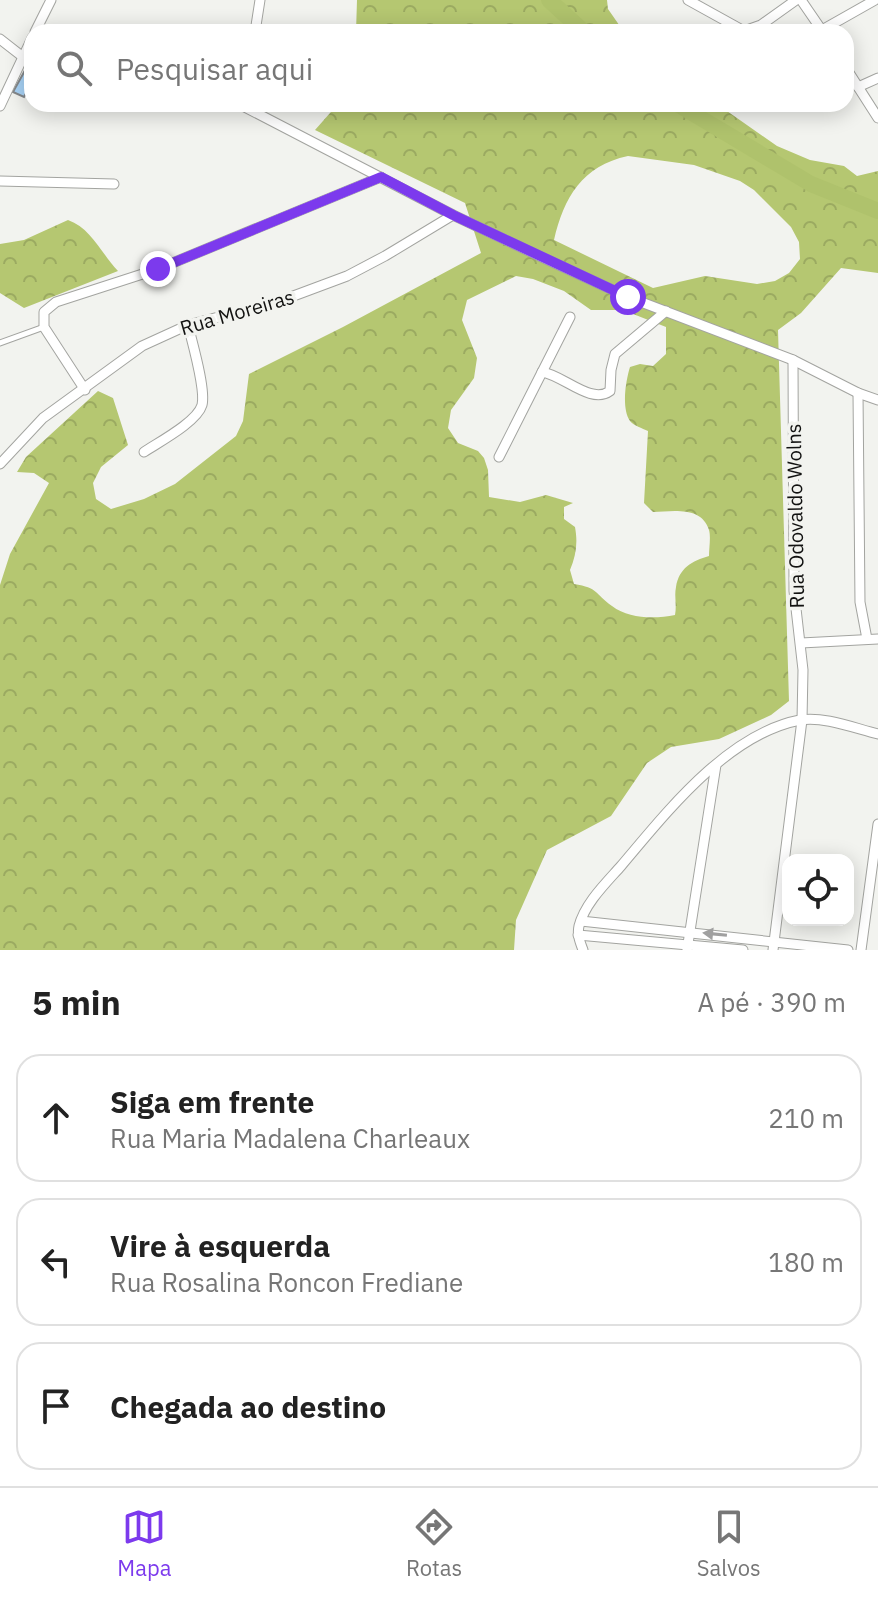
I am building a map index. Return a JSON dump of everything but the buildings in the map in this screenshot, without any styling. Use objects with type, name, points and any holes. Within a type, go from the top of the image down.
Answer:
[{"type":"street","points":[[39,24],[51,0]]},
{"type":"street","points":[[256,24],[260,0]]},
{"type":"street","points":[[688,0],[731,24]]},
{"type":"street","points":[[762,24],[798,0],[817,24]]},
{"type":"street","points":[[835,24],[875,0]]},
{"type":"street","points":[[0,39],[24,56]]},
{"type":"street","points":[[0,106],[24,63]]},
{"type":"street","points":[[858,87],[878,78]]},
{"type":"street","points":[[854,81],[878,118]]},
{"type":"street","points":[[255,112],[453,215],[615,291],[793,360],[878,400]]},
{"type":"street","points":[[85,390],[44,327],[44,312],[56,302],[158,269],[381,177]]},
{"type":"street","points":[[0,181],[114,184]]},
{"type":"street","name":"Rua Moreiras","points":[[0,464],[43,418],[142,346],[188,325],[280,301],[337,280],[385,256],[453,215]]},
{"type":"street","points":[[542,372],[557,375],[594,395],[606,394],[610,391],[615,354],[666,311]]},
{"type":"street","points":[[499,457],[570,317]]},
{"type":"street","points":[[144,452],[197,414],[202,404],[198,367],[188,325]]},
{"type":"street","name":"Rua Odovaldo Wolns","points":[[774,945],[802,720],[801,643],[794,591],[793,360]]},
{"type":"street","points":[[858,393],[860,602],[867,639]]},
{"type":"street","points":[[801,643],[878,639]]},
{"type":"street","points":[[583,950],[578,935],[581,921],[596,896],[687,791],[716,765],[765,734],[802,720],[830,722],[878,734]]},
{"type":"street","points":[[687,947],[716,765]]},
{"type":"street","points":[[861,950],[878,824]]},
{"type":"street","points":[[581,921],[689,931],[774,945],[848,950]]},
{"type":"street","points":[[578,935],[743,950]]},
{"type":"lane","points":[[0,343],[44,327]]},
{"type":"green space","points":[[357,0],[607,0],[608,9],[618,24],[356,24]]},
{"type":"green space","points":[[331,112],[728,112],[777,146],[810,160],[844,166],[857,176],[878,171],[878,273],[841,268],[801,313],[778,330],[789,701],[771,715],[719,739],[671,747],[647,763],[611,816],[547,850],[516,920],[514,950],[0,950],[0,585],[10,554],[49,483],[34,473],[17,472],[26,457],[98,391],[113,398],[128,445],[101,467],[93,483],[96,499],[111,509],[144,499],[175,484],[236,436],[243,421],[249,374],[481,253],[465,203],[315,130]],"holes":[[[628,156],[694,165],[740,181],[754,190],[791,227],[799,242],[800,259],[789,273],[775,281],[757,284],[705,276],[653,288],[554,240],[570,197],[598,167]],[[516,276],[564,291],[591,310],[623,310],[666,327],[666,354],[653,366],[640,364],[630,367],[625,402],[630,421],[648,431],[644,503],[653,512],[693,513],[705,522],[709,530],[709,556],[687,566],[680,575],[675,591],[675,615],[634,616],[612,606],[592,589],[574,584],[570,570],[576,549],[575,527],[564,519],[564,507],[573,503],[546,495],[520,502],[489,497],[488,470],[484,458],[478,451],[458,443],[448,428],[451,410],[474,378],[477,358],[462,320],[467,300]]]},
{"type":"green space","points":[[68,220],[89,235],[118,271],[24,308],[0,293],[0,244],[24,240]]},
{"type":"waterway","points":[[549,0],[575,24]]},
{"type":"waterway","points":[[690,112],[811,184],[878,211]]},
{"type":"route","points":[[158,269],[381,177],[453,215],[628,297]]}]
